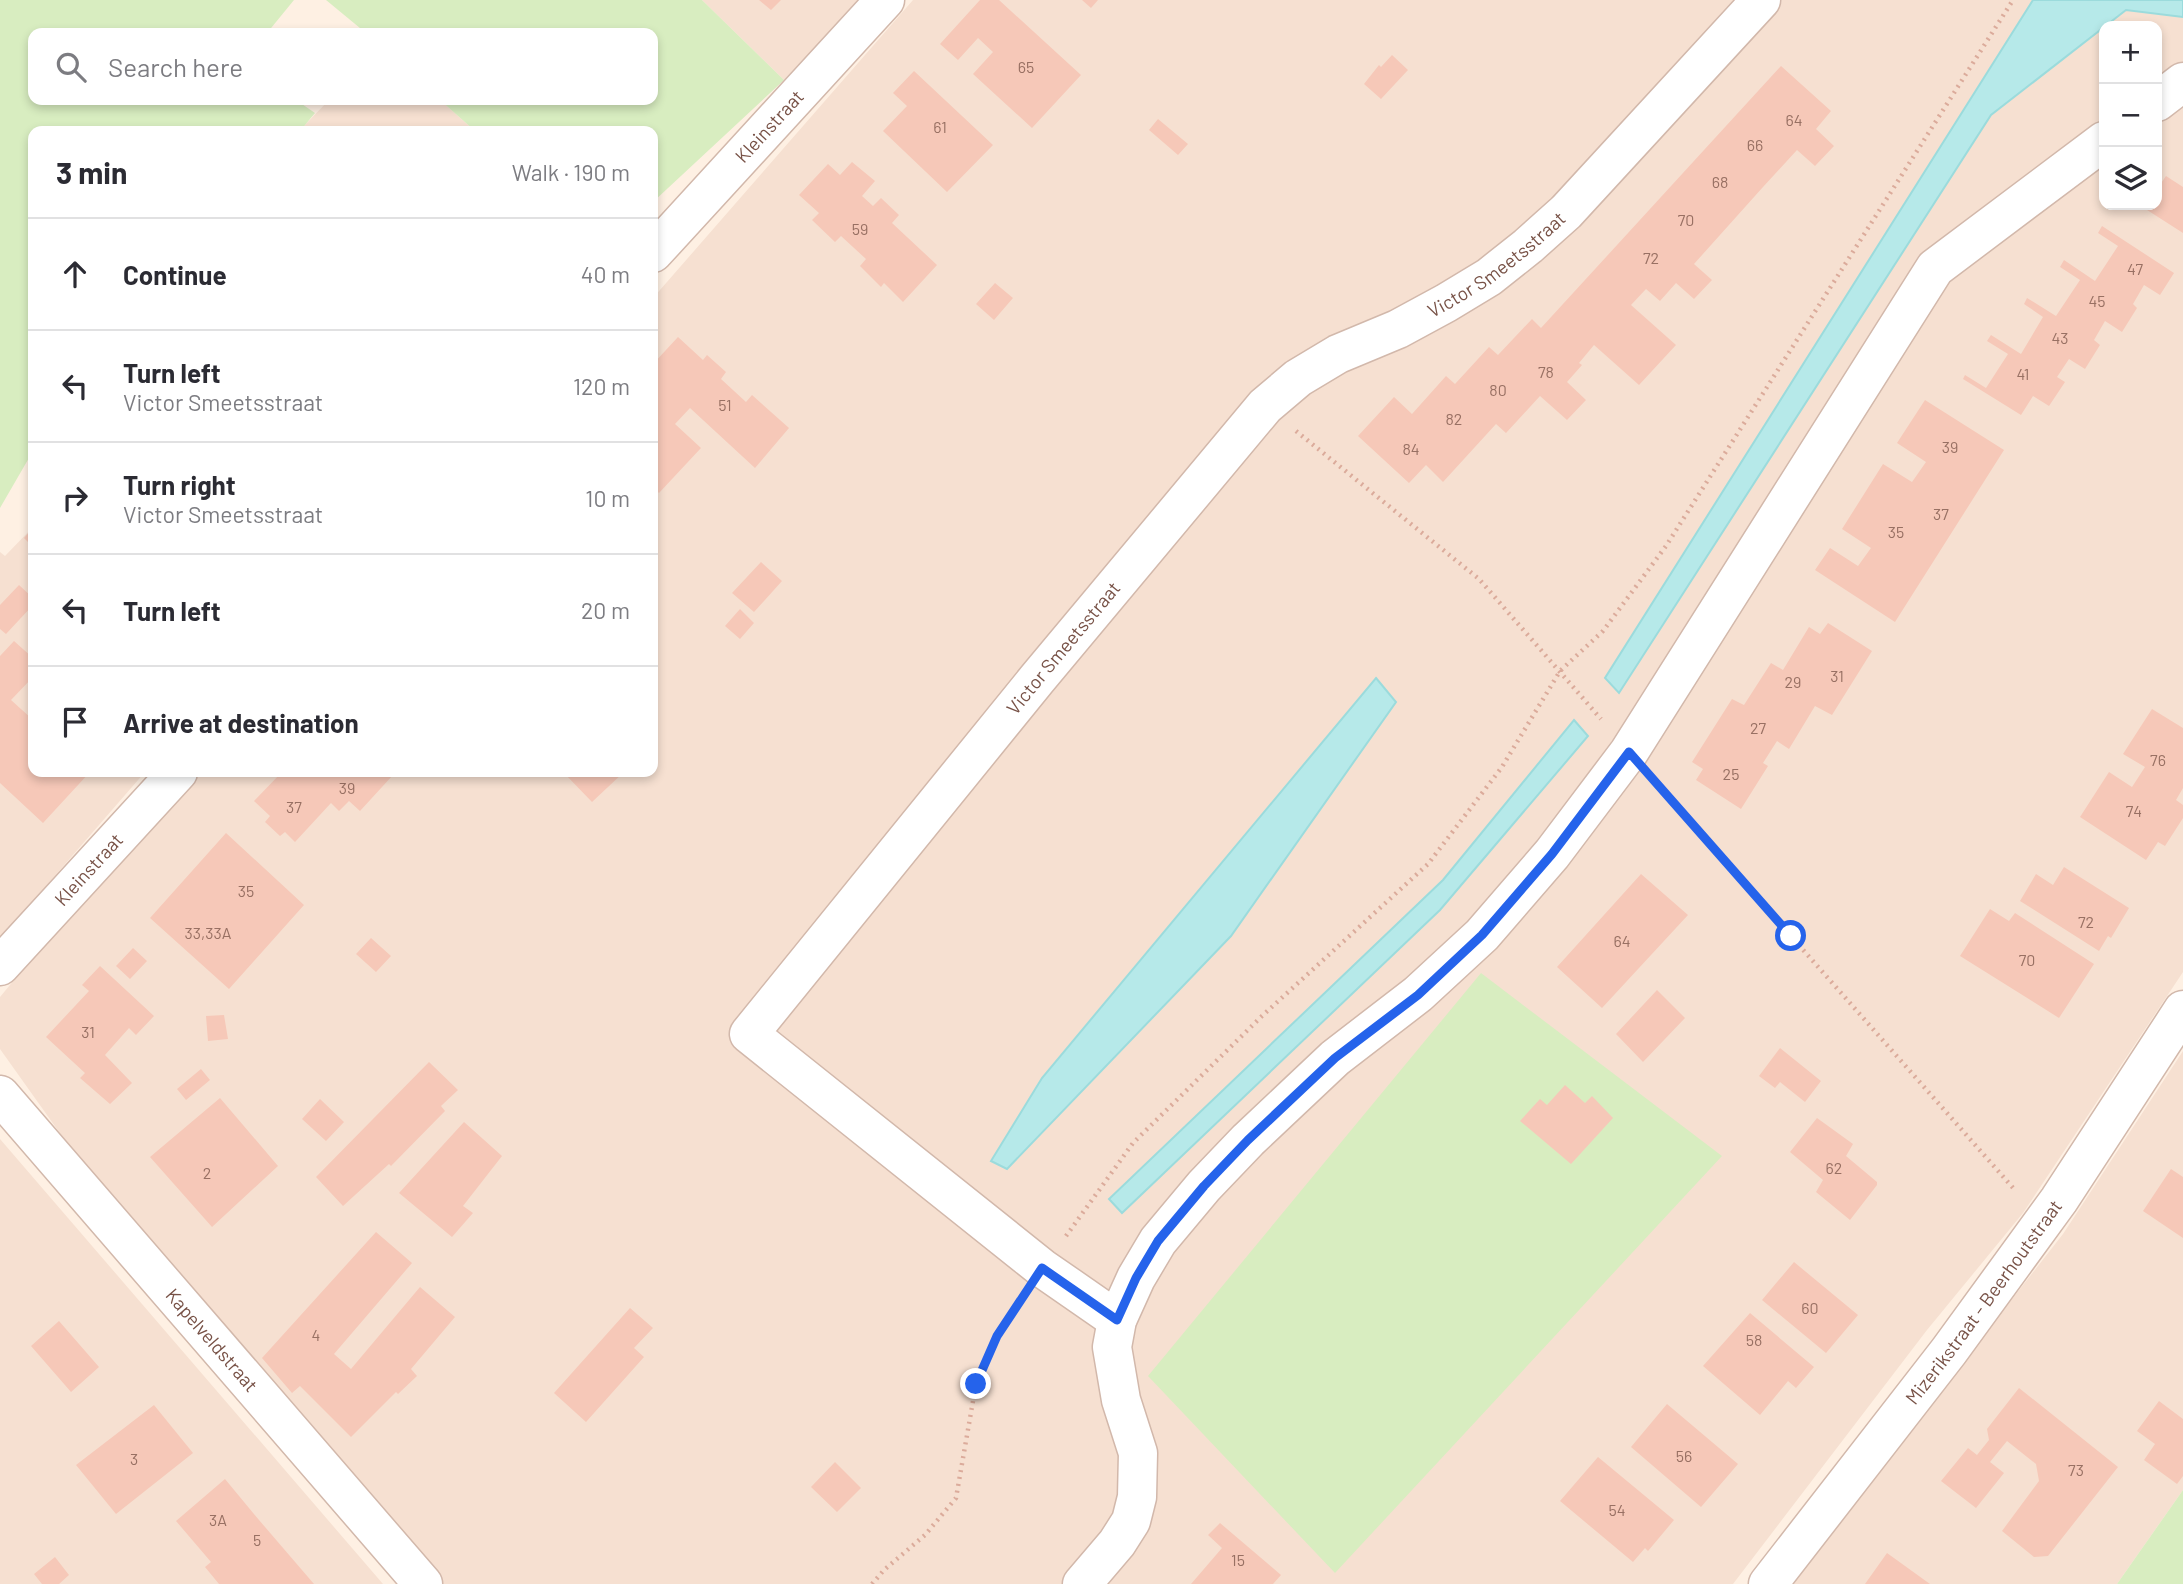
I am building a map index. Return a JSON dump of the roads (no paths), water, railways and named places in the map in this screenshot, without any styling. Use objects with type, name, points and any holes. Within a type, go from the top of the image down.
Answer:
[{"type":"street","name":"Kleinstraat","points":[[658,248],[885,0]]},
{"type":"street","name":"Victor Smeetsstraat","points":[[1117,1320],[1042,1268],[749,1034],[1037,679],[1265,406],[1298,378],[1338,354],[1398,329],[1447,303],[1489,277],[1528,246],[1566,212],[1761,0]]},
{"type":"street","points":[[2162,98],[2183,82]]},
{"type":"street","points":[[1082,1584],[1117,1543],[1131,1521],[1137,1497],[1138,1453],[1121,1400],[1112,1347],[1117,1320],[1136,1278],[1158,1241],[1204,1186],[1248,1140],[1335,1058],[1418,995],[1482,935],[1552,854],[1629,752],[1935,268],[2099,145]]},
{"type":"street","name":"Kleinstraat","points":[[0,967],[173,777]]},
{"type":"street","name":"Mizerikstraat - Beerhoutstraat","points":[[1768,1584],[1949,1351],[2043,1222],[2183,1010]]},
{"type":"street","name":"Kapelveldstraat","points":[[0,1095],[423,1584]]},
{"type":"water","points":[[2033,0],[2183,0],[2183,17],[2126,10],[2112,21],[2099,21],[2099,31],[1991,115],[1619,693],[1605,678]]},
{"type":"water","points":[[1376,678],[1396,702],[1231,936],[1007,1169],[991,1161],[1042,1078]]},
{"type":"water","points":[[1574,720],[1588,736],[1440,910],[1122,1213],[1109,1199],[1443,880]]}]
